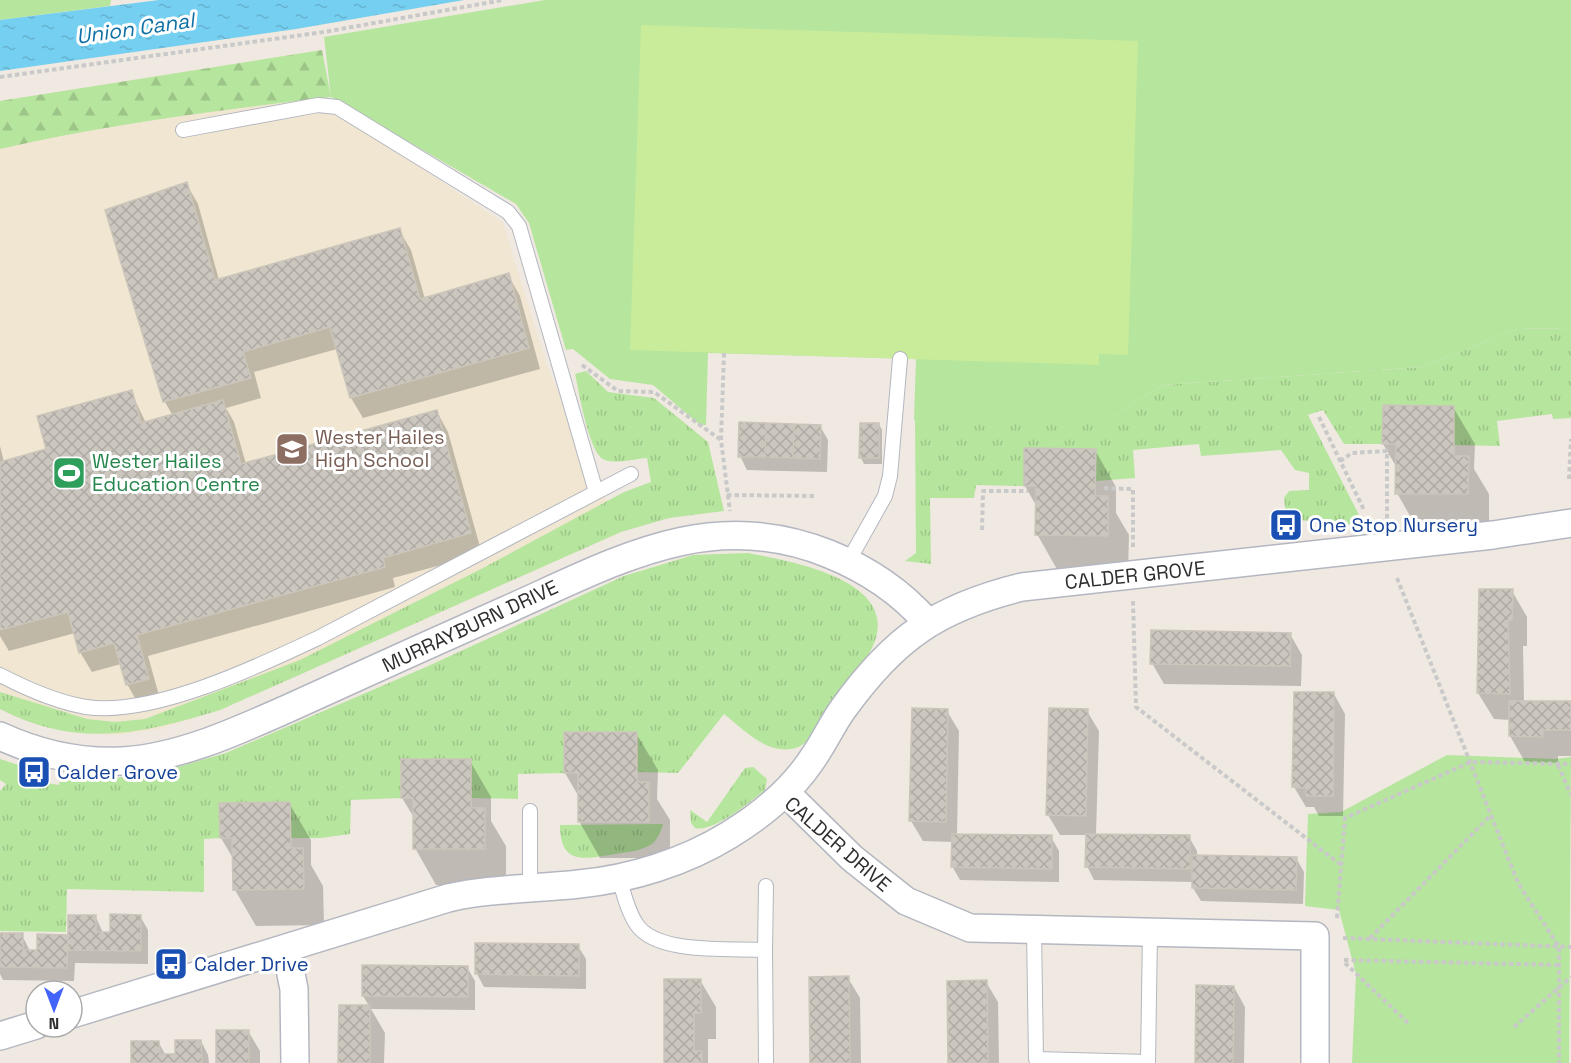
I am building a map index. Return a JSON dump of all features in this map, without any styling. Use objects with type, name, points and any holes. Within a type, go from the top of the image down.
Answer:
[{"type":"street","name":"CALDER GROVE","points":[[784,792],[815,756],[842,711],[868,676],[896,646],[927,622],[984,596],[1022,587],[1493,535],[1571,523]]},
{"type":"street","name":"MURRAYBURN DRIVE","points":[[0,736],[49,755],[82,760],[123,761],[167,754],[263,719],[625,556],[698,537],[735,535],[775,538],[809,546],[848,562],[895,591],[927,622]]},
{"type":"street","name":"CALDER DRIVE","points":[[84,1010],[448,897],[479,891],[580,884],[620,877],[674,862],[731,834],[784,792],[852,858],[906,901],[970,928],[1325,937]]},
{"type":"street","points":[[1315,1063],[1325,937]]},
{"type":"street","points":[[286,949],[294,989],[295,1063]]},
{"type":"street","points":[[0,1036],[24,1029]]},
{"type":"lane","points":[[183,130],[318,105],[337,107],[508,212],[519,226],[596,492]]},
{"type":"lane","points":[[848,562],[863,539],[885,496],[890,476],[900,359]]},
{"type":"lane","points":[[0,675],[36,692],[86,707],[124,707],[188,691],[271,660],[318,638],[631,474]]},
{"type":"lane","points":[[530,811],[530,886]]},
{"type":"lane","points":[[620,877],[637,926],[655,941],[685,947],[765,950]]},
{"type":"lane","points":[[766,886],[766,1063]]},
{"type":"lane","points":[[1034,931],[1036,1059],[1148,1062],[1150,933]]},
{"type":"path","points":[[0,77],[324,32],[503,0]]},
{"type":"path","points":[[724,353],[721,440],[727,495],[735,535]]},
{"type":"path","points":[[559,363],[580,363],[618,391],[654,392],[721,440]]},
{"type":"path","points":[[1319,417],[1364,510]]},
{"type":"path","points":[[1569,479],[1571,439]]},
{"type":"path","points":[[1340,461],[1352,453],[1386,451],[1386,547]]},
{"type":"path","points":[[1104,488],[1133,489],[1136,707],[1341,865]]},
{"type":"path","points":[[982,530],[983,491],[1028,491]]},
{"type":"path","points":[[727,495],[816,496]]},
{"type":"path","points":[[1397,578],[1518,883],[1558,947],[1558,1063]]},
{"type":"path","points":[[1325,937],[1341,865],[1345,818],[1471,762],[1571,764]]},
{"type":"path","points":[[1558,765],[1571,795]]},
{"type":"path","points":[[1369,939],[1491,815]]},
{"type":"path","points":[[1325,937],[1571,947]]},
{"type":"path","points":[[1325,937],[1344,960],[1408,1023]]},
{"type":"path","points":[[1344,960],[1558,965]]},
{"type":"path","points":[[1514,1027],[1571,977]]},
{"type":"shaded area","name":"Wester Hailes High School","points":[[322,50],[329,106],[503,223],[547,366],[621,532],[220,710],[159,729],[117,735],[67,732],[10,714],[0,709],[0,101]]},
{"type":"green space","points":[[0,0],[111,0],[110,6],[0,20]]},
{"type":"green space","points":[[545,0],[1571,0],[1571,328],[1517,329],[1422,367],[1163,385],[1108,420],[914,420],[916,359],[708,353],[706,425],[700,425],[653,385],[610,379],[573,349],[566,350],[529,223],[516,204],[331,97],[324,37]]},
{"type":"green space","points":[[641,25],[1138,41],[1128,355],[1099,354],[1099,365],[630,350]]},
{"type":"green space","points":[[322,50],[331,97],[123,125],[0,149],[0,101]]},
{"type":"green space","points":[[1571,328],[1571,418],[1553,419],[1552,414],[1497,421],[1500,446],[1454,445],[1454,406],[1383,405],[1382,444],[1344,444],[1323,410],[1308,415],[1363,523],[1354,525],[1286,519],[1284,498],[1289,491],[1309,490],[1309,473],[1295,470],[1281,450],[1201,456],[1199,444],[1133,450],[1135,478],[1096,481],[1096,449],[1025,448],[1024,486],[976,485],[974,498],[930,498],[931,564],[905,561],[916,553],[915,420],[1108,420],[1163,385],[1422,367],[1517,329]]},
{"type":"green space","points":[[586,371],[608,392],[654,398],[708,442],[724,511],[669,518],[621,532],[220,710],[164,726],[136,731],[83,733],[28,722],[0,709],[0,692],[87,719],[115,722],[145,719],[300,660],[483,568],[624,492],[651,482],[647,458],[610,461],[599,456],[586,422],[575,374]]},
{"type":"green space","points":[[748,553],[790,562],[838,578],[858,590],[872,606],[878,625],[868,655],[837,692],[811,736],[799,747],[781,749],[763,744],[724,714],[678,773],[637,772],[637,732],[564,732],[564,773],[518,774],[518,799],[471,798],[401,759],[401,798],[351,800],[350,834],[321,838],[291,838],[290,802],[220,803],[220,838],[204,839],[204,892],[67,889],[66,932],[0,931],[0,791],[6,784],[0,780],[0,759],[28,768],[26,779],[59,785],[61,775],[116,778],[171,769],[226,753],[426,667],[624,576],[693,555]]},
{"type":"green space","points":[[1447,755],[1555,759],[1571,757],[1569,1063],[1352,1063],[1356,974],[1339,910],[1305,906],[1308,814],[1341,812]]},
{"type":"green space","points":[[753,767],[767,779],[765,790],[721,821],[711,826],[695,828],[691,823],[690,810],[707,822],[745,768]]},
{"type":"green space","points":[[663,824],[656,840],[639,850],[585,858],[576,857],[564,848],[560,825]]},
{"type":"water","name":"Union Canal","points":[[159,0],[464,0],[296,29],[0,71],[0,20]]},
{"type":"building","points":[[187,182],[215,280],[400,228],[420,299],[509,273],[529,348],[350,398],[330,327],[243,352],[251,378],[163,402],[105,210]]},
{"type":"building","points":[[132,390],[141,423],[223,400],[241,464],[437,410],[471,533],[383,558],[385,567],[137,635],[149,679],[126,685],[114,643],[79,653],[68,612],[0,630],[0,462],[46,449],[37,416]]},
{"type":"building","points":[[1383,405],[1454,406],[1454,456],[1469,456],[1468,494],[1395,494],[1396,444],[1382,444]]},
{"type":"building","points":[[739,422],[766,423],[765,457],[738,457]]},
{"type":"building","points":[[766,423],[794,424],[793,458],[765,457]]},
{"type":"building","points":[[860,423],[879,423],[879,458],[859,458]]},
{"type":"building","points":[[794,424],[821,425],[820,459],[793,458]]},
{"type":"building","points":[[1024,448],[1096,449],[1095,496],[1108,496],[1108,536],[1035,535],[1036,486],[1024,486]]},
{"type":"building","points":[[1479,589],[1513,589],[1512,620],[1508,620],[1510,694],[1477,693]]},
{"type":"building","points":[[1151,630],[1291,633],[1290,666],[1150,664]]},
{"type":"building","points":[[1294,692],[1334,692],[1333,796],[1306,796],[1306,788],[1292,787]]},
{"type":"building","points":[[1509,701],[1571,701],[1571,730],[1543,730],[1543,737],[1509,736]]},
{"type":"building","points":[[912,708],[948,709],[946,822],[909,821]]},
{"type":"building","points":[[1049,708],[1088,709],[1086,816],[1046,815]]},
{"type":"building","points":[[564,732],[637,732],[637,782],[649,782],[649,822],[578,822],[578,773],[564,773]]},
{"type":"building","points":[[401,759],[471,759],[471,808],[485,808],[485,849],[413,849],[413,798],[401,798]]},
{"type":"building","points":[[290,802],[291,848],[303,848],[304,889],[233,890],[232,838],[220,838],[219,803]]},
{"type":"building","points":[[952,834],[1052,835],[1052,869],[951,867]]},
{"type":"building","points":[[1086,834],[1190,835],[1190,869],[1085,867]]},
{"type":"building","points":[[1192,855],[1297,857],[1296,890],[1192,888]]},
{"type":"building","points":[[110,914],[141,915],[141,951],[68,950],[68,915],[96,915],[96,932],[110,932]]},
{"type":"building","points":[[0,933],[23,933],[23,950],[37,950],[37,934],[68,935],[67,968],[0,967]]},
{"type":"building","points":[[475,943],[579,944],[579,976],[475,974]]},
{"type":"building","points":[[362,965],[468,966],[468,997],[362,996]]},
{"type":"building","points":[[849,976],[850,1063],[810,1063],[809,977]]},
{"type":"building","points":[[664,979],[701,979],[701,1013],[694,1013],[694,1051],[702,1051],[702,1063],[664,1063]]},
{"type":"building","points":[[987,980],[988,1063],[948,1063],[947,981]]},
{"type":"building","points":[[1196,985],[1234,986],[1233,1063],[1195,1063]]},
{"type":"building","points":[[339,1005],[370,1005],[370,1063],[338,1063]]},
{"type":"building","points":[[216,1030],[249,1030],[249,1063],[216,1063]]},
{"type":"building","points":[[175,1040],[201,1040],[202,1063],[131,1063],[131,1041],[159,1041],[160,1054],[175,1054]]},
{"type":"place","name":"Wester Hailes High School","points":[[292,449]]},
{"type":"place","name":"Wester Hailes Education Centre","points":[[69,473]]},
{"type":"place","name":"One Stop Nursery","points":[[1286,525]]},
{"type":"place","name":"Calder Grove","points":[[34,772]]},
{"type":"place","name":"Calder Drive","points":[[171,964]]}]
